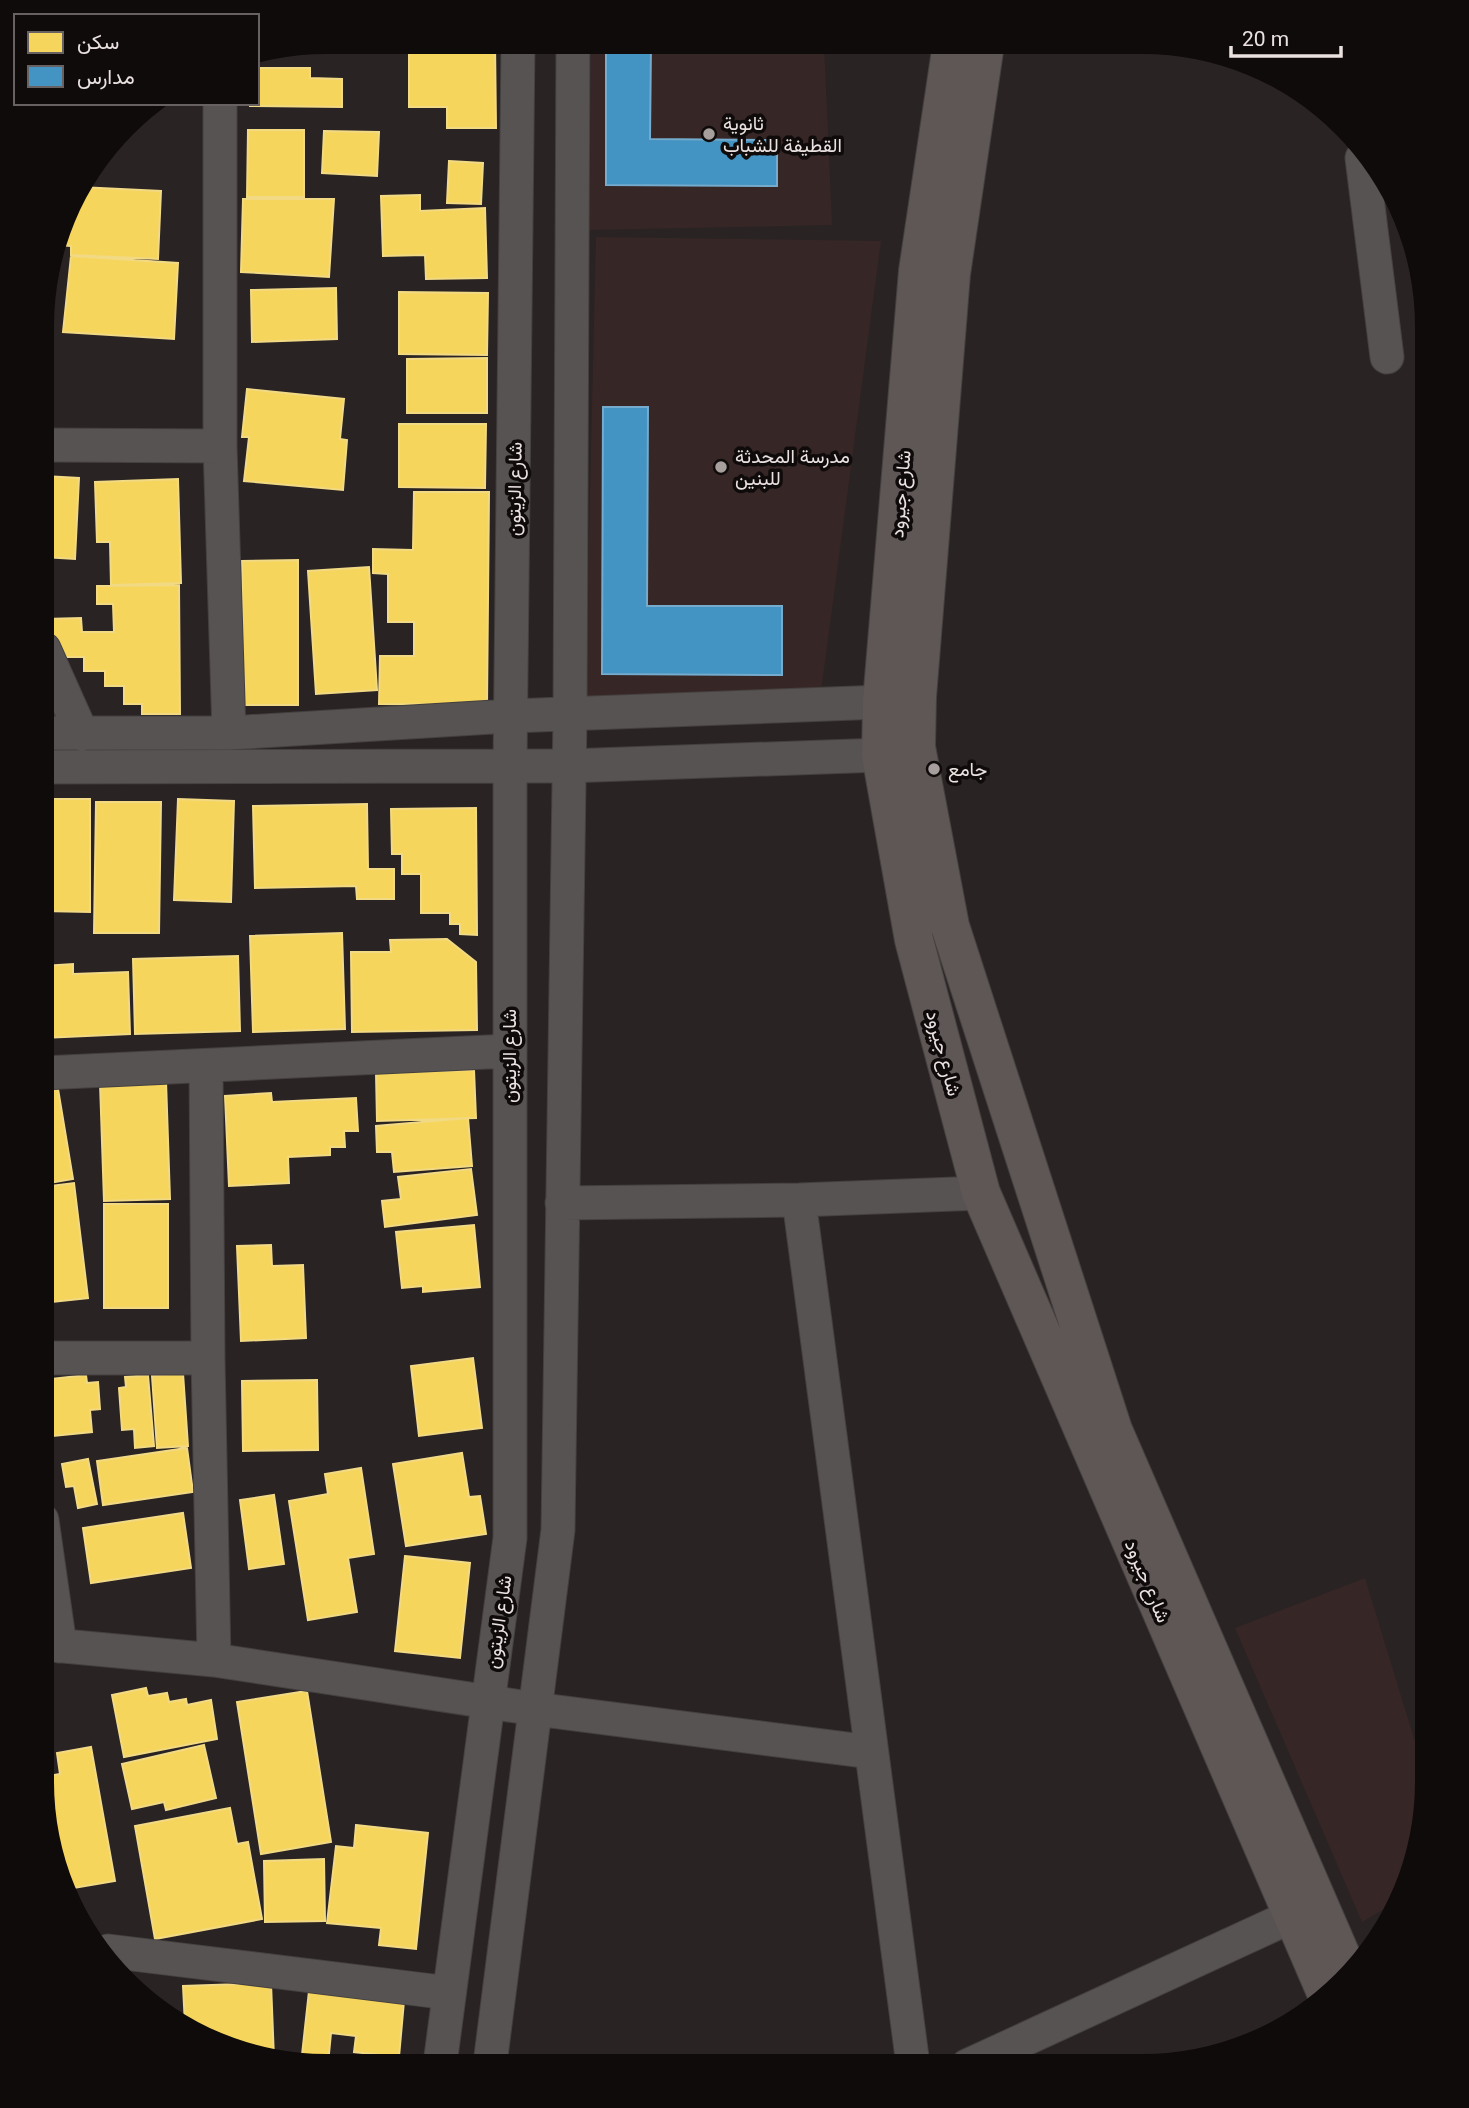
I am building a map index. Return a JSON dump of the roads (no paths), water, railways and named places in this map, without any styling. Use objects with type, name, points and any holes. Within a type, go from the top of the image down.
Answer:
[{"type":"main road","name":"شارع جيرود","points":[[951,54],[918,271],[900,700],[899,751],[914,940],[981,1193],[1323,1985]]},
{"type":"main road","name":"شارع جيرود","points":[[900,700],[951,274],[984,54]]},
{"type":"main road","name":"شارع جيرود","points":[[899,751],[950,926],[1114,1430],[1345,1964]]},
{"type":"street","name":"شارع الزيتون","points":[[441,2054],[510,1538],[510,766],[518,54]]},
{"type":"street","points":[[491,2054],[558,1530],[570,715],[573,54]]},
{"type":"street","points":[[220,105],[220,446],[229,733]]},
{"type":"street","points":[[1369,175],[1377,195],[1387,356]]},
{"type":"street","points":[[54,445],[220,446]]},
{"type":"street","points":[[54,671],[82,734]]},
{"type":"street","points":[[54,733],[229,733],[511,716],[900,700]]},
{"type":"street","points":[[54,767],[568,766],[899,751]]},
{"type":"street","points":[[54,1073],[509,1051]]},
{"type":"street","points":[[206,1066],[214,1660]]},
{"type":"street","points":[[562,1203],[799,1200],[981,1193]]},
{"type":"street","points":[[799,1200],[912,2054]]},
{"type":"street","points":[[54,1358],[208,1358]]},
{"type":"street","points":[[54,1645],[214,1660],[535,1709],[871,1752]]},
{"type":"street","points":[[993,2054],[1292,1916]]},
{"type":"street","points":[[125,1963],[449,1993]]},
{"type":"place","name":"ثانوية القطيفة للشباب","points":[[709,134]]},
{"type":"place","name":"مدرسة المحدثة للبنين","points":[[721,467]]},
{"type":"place","name":"جامع","points":[[934,769]]}]
